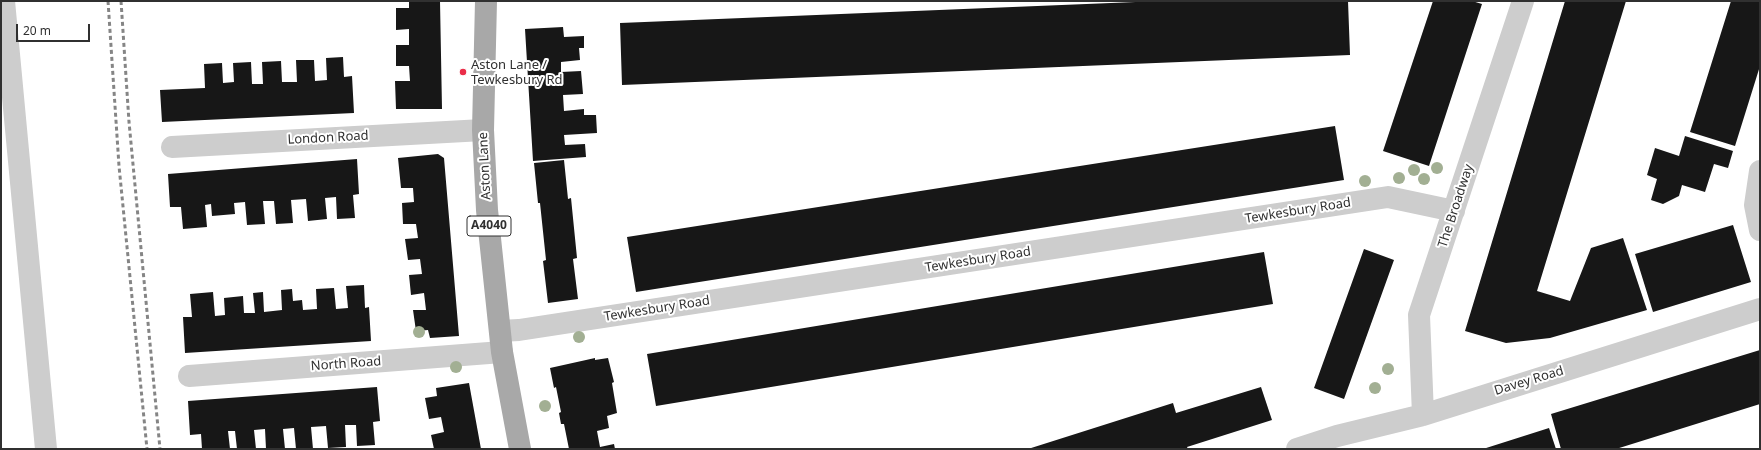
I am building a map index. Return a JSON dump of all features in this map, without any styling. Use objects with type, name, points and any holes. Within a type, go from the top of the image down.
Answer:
[{"type":"main road","name":"Aston Lane","points":[[486,1],[483,130],[487,210],[502,352],[520,449]]},
{"type":"street","points":[[4,1],[46,449]]},
{"type":"street","name":"The Broadway","points":[[1422,415],[1419,315],[1523,1]]},
{"type":"street","name":"London Road","points":[[172,147],[483,130]]},
{"type":"street","points":[[1760,171],[1755,205],[1760,230]]},
{"type":"street","name":"Tewkesbury Road","points":[[500,331],[519,330],[1388,197],[1454,211]]},
{"type":"street","name":"Davey Road","points":[[1297,449],[1338,443],[1422,415],[1760,309]]},
{"type":"street","name":"North Road","points":[[189,376],[502,352]]},
{"type":"building","points":[[409,1],[440,1],[442,109],[396,109],[395,81],[410,81],[409,66],[396,66],[396,45],[409,45],[409,29],[396,30],[396,8],[409,8]]},
{"type":"building","points":[[1160,1],[1348,1],[1350,55],[622,85],[620,23]]},
{"type":"building","points":[[1433,1],[1472,1],[1482,4],[1429,166],[1383,151]]},
{"type":"building","points":[[1565,1],[1626,1],[1537,291],[1570,301],[1591,248],[1623,238],[1647,310],[1550,338],[1506,343],[1465,331]]},
{"type":"building","points":[[1731,1],[1760,1],[1760,66],[1735,146],[1690,132]]},
{"type":"building","points":[[563,27],[564,37],[584,36],[584,48],[579,48],[580,60],[561,62],[561,72],[581,71],[583,94],[563,95],[564,111],[584,109],[584,115],[596,115],[597,133],[564,135],[565,145],[585,144],[586,157],[533,161],[525,29]]},
{"type":"building","points":[[343,57],[344,77],[352,76],[354,113],[162,122],[160,90],[205,88],[204,64],[222,63],[223,83],[234,82],[233,63],[251,62],[252,84],[263,84],[262,62],[281,61],[282,82],[297,82],[296,60],[314,60],[315,81],[327,80],[326,58]]},
{"type":"building","points":[[1335,126],[1344,180],[636,292],[627,237]]},
{"type":"building","points":[[1685,136],[1733,151],[1728,168],[1714,164],[1705,192],[1682,185],[1679,196],[1663,204],[1651,200],[1657,179],[1647,175],[1655,148],[1679,156]]},
{"type":"building","points":[[438,154],[444,158],[459,336],[430,338],[428,330],[416,331],[413,310],[426,310],[424,293],[411,295],[409,275],[422,274],[420,259],[408,260],[405,239],[418,238],[416,224],[403,224],[402,203],[414,202],[413,188],[401,188],[398,158]]},
{"type":"building","points":[[357,159],[359,194],[353,195],[355,218],[337,219],[336,197],[325,198],[327,219],[308,221],[306,199],[291,200],[293,223],[276,224],[274,201],[263,201],[265,224],[247,225],[245,202],[234,203],[235,214],[212,216],[211,204],[205,205],[207,227],[183,229],[181,207],[170,207],[168,174]]},
{"type":"building","points":[[564,160],[568,199],[571,198],[577,258],[573,259],[578,299],[548,303],[543,261],[546,260],[534,163]]},
{"type":"building","points":[[1733,225],[1751,282],[1653,312],[1635,254]]},
{"type":"building","points":[[1364,249],[1394,260],[1344,399],[1314,388]]},
{"type":"building","points":[[1264,252],[1273,304],[656,406],[647,354]]},
{"type":"building","points":[[364,285],[365,308],[369,307],[371,341],[185,353],[183,317],[192,317],[190,294],[213,292],[215,316],[225,315],[224,298],[243,296],[244,313],[255,313],[253,293],[263,292],[264,312],[282,310],[281,290],[292,289],[293,301],[302,300],[303,310],[317,309],[316,289],[334,288],[336,309],[348,308],[346,286]]},
{"type":"building","points":[[1760,350],[1760,404],[1616,449],[1561,449],[1551,414]]},
{"type":"building","points":[[595,358],[595,360],[608,358],[614,382],[612,383],[617,413],[607,416],[609,428],[597,431],[600,447],[614,444],[615,449],[569,449],[564,424],[561,424],[559,413],[561,412],[556,387],[554,388],[550,368]]},
{"type":"building","points":[[469,383],[481,449],[434,449],[431,435],[444,432],[441,417],[429,419],[425,398],[437,396],[436,388]]},
{"type":"building","points":[[377,387],[380,421],[373,422],[375,445],[357,446],[356,425],[345,425],[346,447],[328,448],[326,426],[311,427],[313,449],[296,449],[294,428],[283,429],[285,449],[266,449],[265,429],[254,430],[256,449],[237,449],[235,431],[228,431],[230,449],[202,449],[201,434],[190,435],[188,401]]},
{"type":"building","points":[[1261,387],[1272,420],[1187,447],[1188,449],[1028,449],[1173,403],[1176,413]]},
{"type":"building","points":[[1549,428],[1556,449],[1483,449]]},
{"type":"railway","points":[[108,1],[119,166],[147,449]]},
{"type":"railway","points":[[121,1],[129,122],[160,449]]},
{"type":"place","name":"Aston Lane / Tewkesbury Rd","points":[[463,72]]}]
